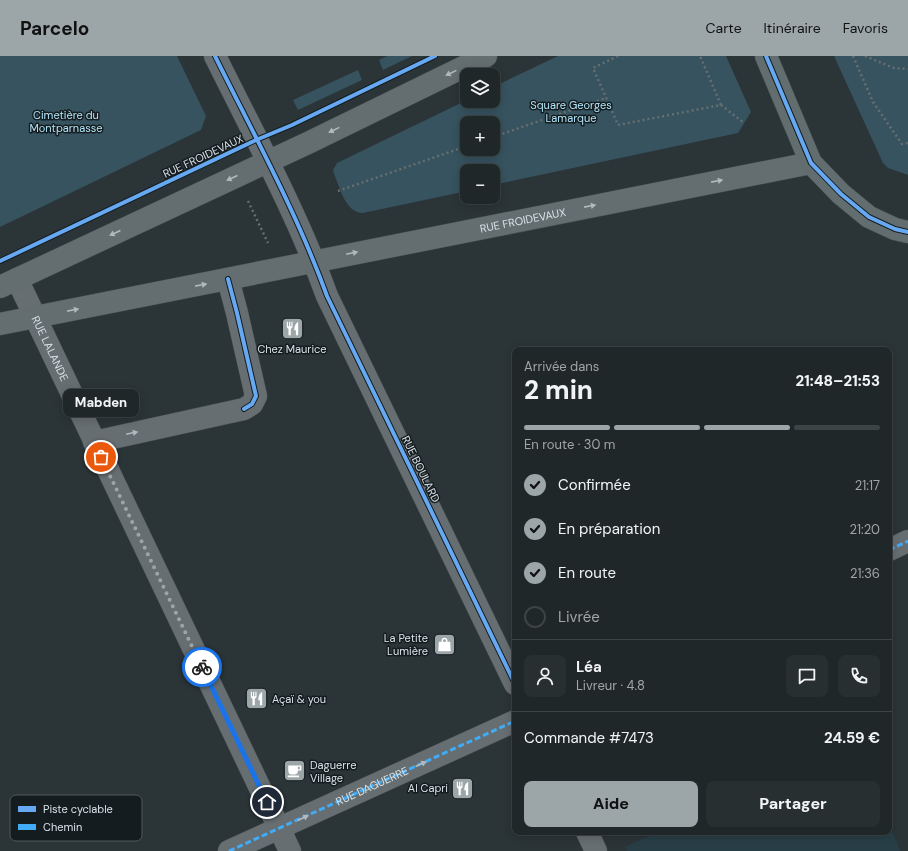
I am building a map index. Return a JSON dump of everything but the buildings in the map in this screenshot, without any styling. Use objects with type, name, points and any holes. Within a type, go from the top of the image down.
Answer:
[{"type":"main road","points":[[8,283],[268,162],[486,56]]},
{"type":"main road","points":[[766,56],[811,162],[841,194],[869,217],[894,228],[908,232]]},
{"type":"main road","name":"RUE FROIDEVAUX","points":[[0,324],[811,162]]},
{"type":"street","name":"RUE BOULARD","points":[[215,56],[268,162],[314,261],[327,296],[512,678]]},
{"type":"street","points":[[94,442],[244,409],[252,404],[256,396],[228,279]]},
{"type":"street","name":"RUE LALANDE","points":[[8,283],[35,318],[290,851]]},
{"type":"street","points":[[892,549],[908,541]]},
{"type":"street","name":"RUE DAGUERRE","points":[[229,851],[512,722]]},
{"type":"street","points":[[588,835],[596,851]]},
{"type":"path","points":[[618,56],[593,68],[618,125],[721,105]]},
{"type":"path","points":[[700,56],[721,105],[744,123]]},
{"type":"path","points":[[853,56],[873,102],[902,144],[908,143]]},
{"type":"path","points":[[864,56],[894,68],[908,70]]},
{"type":"path","points":[[500,135],[606,98]]},
{"type":"path","points":[[338,191],[460,148]]},
{"type":"path","points":[[245,194],[270,247]]},
{"type":"shaded area","points":[[892,831],[900,851],[627,851],[625,847],[651,835],[892,835]]},
{"type":"green space","name":"Cimetière du Montparnasse","points":[[0,56],[177,56],[206,116],[201,130],[0,227]]},
{"type":"green space","points":[[387,56],[412,56],[383,70],[379,60]]},
{"type":"green space","name":"Square Georges Lamarque","points":[[558,56],[726,56],[751,112],[738,133],[500,184],[500,164],[460,164],[460,192],[363,213],[357,212],[347,204],[333,170],[337,163],[460,103],[460,108],[500,108],[500,84]]},
{"type":"green space","points":[[834,56],[908,56],[908,175],[888,168],[883,163]]},
{"type":"green space","points":[[358,70],[362,80],[298,110],[293,100]]},
{"type":"marked path","points":[[892,549],[908,541]]},
{"type":"marked path","points":[[229,851],[512,722]]},
{"type":"cycle path","points":[[215,56],[289,204],[327,296],[512,678]]},
{"type":"cycle path","points":[[0,261],[256,140],[292,125],[435,56]]},
{"type":"cycle path","points":[[766,56],[811,163],[841,194],[869,217],[895,229],[908,232]]},
{"type":"cycle path","points":[[228,279],[256,396],[252,404],[244,409]]},
{"type":"way so far","points":[[101,457],[202,667]]},
{"type":"place","name":"Chez Maurice","points":[[292,329]]},
{"type":"place","name":"Mabden","points":[[101,457]]},
{"type":"place","name":"La Petite Lumière","points":[[444,644]]},
{"type":"place","name":"Açaï & you","points":[[256,699]]},
{"type":"place","name":"Daguerre Village","points":[[294,771]]},
{"type":"place","name":"Al Capri","points":[[463,788]]},
{"type":"route","points":[[202,667],[267,802]]}]
